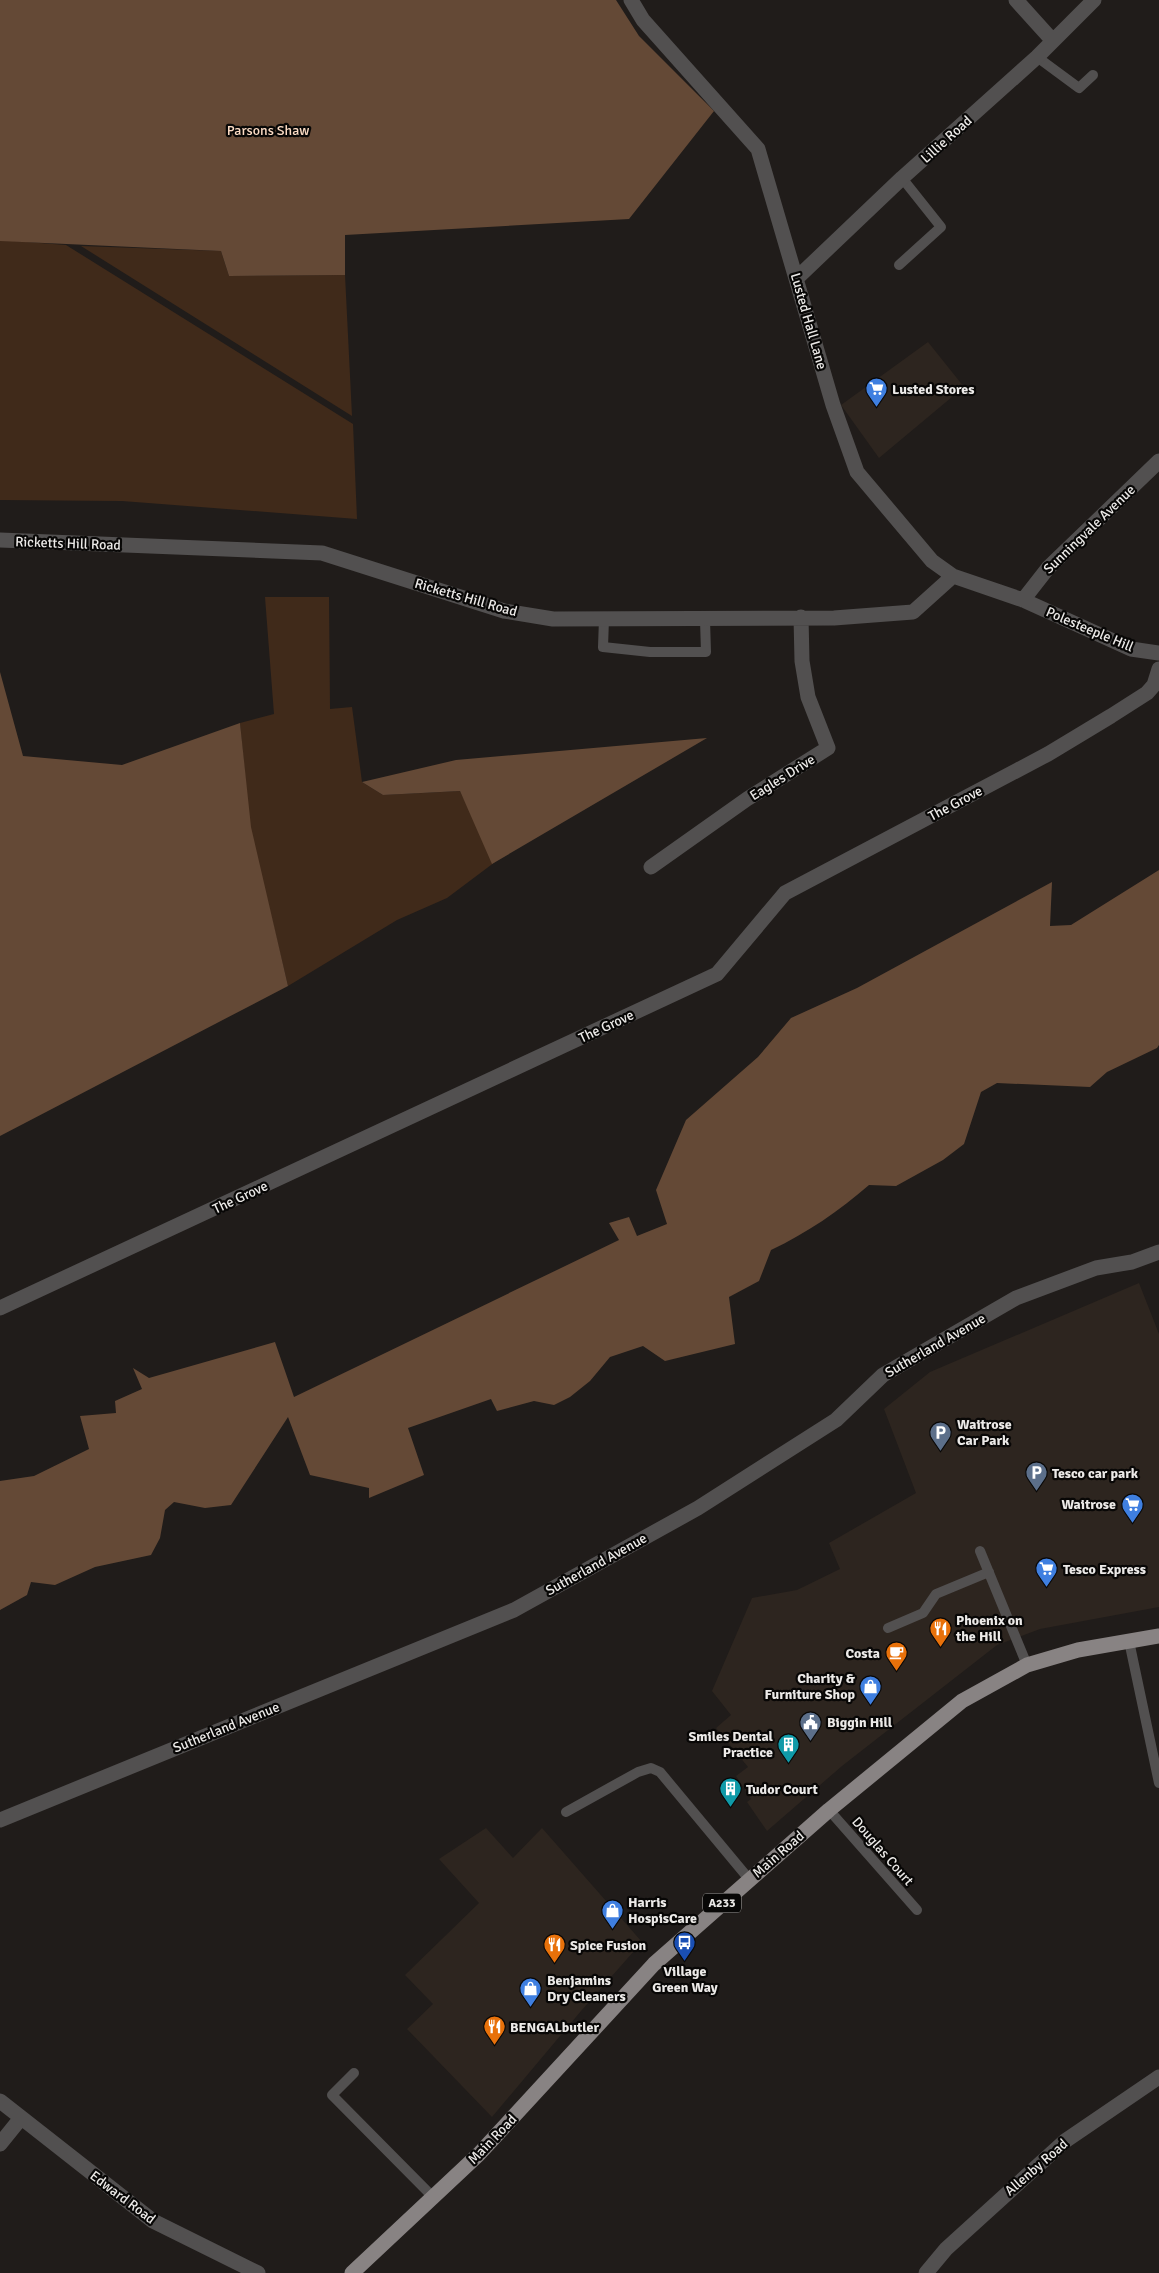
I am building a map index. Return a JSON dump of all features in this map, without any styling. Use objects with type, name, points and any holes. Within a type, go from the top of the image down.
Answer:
[{"type":"main road","name":"Main Road","points":[[352,2273],[479,2154],[654,1964],[829,1810],[962,1701],[1027,1665],[1078,1650],[1159,1636]]},
{"type":"street","name":"Lusted Hall Lane","points":[[631,0],[643,20],[758,149],[833,405],[858,472],[932,561],[953,576],[1023,600]]},
{"type":"street","points":[[1016,0],[1053,41]]},
{"type":"street","name":"Lillie Road","points":[[797,278],[902,178],[1037,57],[1094,0]]},
{"type":"street","name":"Sunningvale Avenue","points":[[1023,600],[1048,568],[1159,461]]},
{"type":"street","name":"Ricketts Hill Road","points":[[0,540],[322,553],[504,611],[553,619],[705,620],[801,617],[834,618],[913,612],[953,576]]},
{"type":"street","name":"Polesteeple Hill","points":[[1023,600],[1131,650],[1159,653]]},
{"type":"street","name":"Eagles Drive","points":[[651,867],[747,799],[828,748],[808,697],[802,661],[801,617]]},
{"type":"street","name":"The Grove","points":[[0,1308],[717,974],[785,893],[1048,754],[1148,693],[1154,685],[1159,669]]},
{"type":"street","name":"Sutherland Avenue","points":[[0,1820],[514,1610],[698,1508],[836,1420],[883,1375],[1016,1298],[1096,1268],[1132,1262],[1159,1252]]},
{"type":"street","name":"Allenby Road","points":[[926,2273],[946,2249],[1065,2141],[1159,2077]]},
{"type":"street","name":"Edward Road","points":[[0,2102],[153,2221],[258,2273]]},
{"type":"street","points":[[0,2144],[21,2118]]},
{"type":"lane","points":[[1037,57],[1079,88],[1093,75]]},
{"type":"lane","points":[[899,265],[941,227],[902,178]]},
{"type":"lane","points":[[604,620],[603,647],[650,652],[706,652],[705,620]]},
{"type":"lane","points":[[980,1551],[1027,1665]]},
{"type":"lane","points":[[888,1628],[924,1613],[936,1594],[989,1572]]},
{"type":"lane","points":[[1129,1641],[1159,1783]]},
{"type":"lane","points":[[566,1812],[638,1772],[651,1768],[660,1772],[749,1879]]},
{"type":"lane","name":"Douglas Court","points":[[829,1810],[917,1910]]},
{"type":"lane","points":[[354,2073],[332,2095],[433,2198]]},
{"type":"shaded area","points":[[0,240],[66,245],[353,424],[357,519],[122,501],[0,500]]},
{"type":"shaded area","points":[[81,246],[221,251],[229,276],[345,275],[352,416]]},
{"type":"shaded area","points":[[928,342],[964,387],[879,458],[841,405]]},
{"type":"shaded area","points":[[265,597],[329,597],[330,709],[352,707],[362,782],[383,795],[460,791],[495,862],[447,898],[397,920],[288,986],[250,828],[240,723],[274,714]]},
{"type":"shaded area","points":[[1139,1283],[1159,1334],[1159,1607],[1040,1629],[997,1645],[842,1766],[767,1831],[747,1802],[751,1799],[736,1776],[748,1767],[716,1728],[731,1715],[712,1691],[752,1598],[797,1590],[840,1569],[829,1543],[916,1493],[884,1409],[930,1372]]},
{"type":"shaded area","points":[[486,1828],[513,1858],[542,1828],[642,1942],[492,2117],[407,2029],[433,2004],[405,1975],[479,1903],[439,1859]]},
{"type":"green space","name":"Parsons Shaw","points":[[0,0],[616,0],[639,36],[714,111],[629,219],[345,235],[345,275],[229,276],[221,251],[0,241]]},
{"type":"green space","points":[[0,672],[23,756],[122,765],[240,723],[251,827],[288,986],[0,1136]]},
{"type":"green space","points":[[707,738],[492,864],[460,791],[383,795],[362,782],[456,760]]},
{"type":"green space","points":[[1159,870],[1159,1045],[1157,1048],[1107,1072],[1090,1087],[997,1083],[981,1092],[964,1144],[943,1160],[896,1186],[869,1185],[822,1221],[771,1250],[759,1281],[729,1297],[735,1344],[665,1361],[643,1346],[610,1357],[590,1381],[570,1397],[554,1405],[534,1401],[497,1411],[491,1399],[408,1428],[424,1475],[369,1498],[369,1488],[310,1475],[288,1417],[231,1505],[205,1508],[174,1502],[165,1510],[160,1538],[151,1555],[95,1567],[55,1585],[31,1582],[27,1595],[0,1610],[0,1481],[34,1476],[89,1449],[80,1416],[116,1413],[115,1401],[142,1389],[133,1368],[149,1378],[275,1342],[294,1397],[619,1240],[609,1223],[629,1217],[637,1236],[667,1224],[656,1190],[686,1120],[758,1057],[791,1018],[857,988],[1052,882],[1050,926],[1071,925]]},
{"type":"place","name":"Lusted Stores","points":[[876,408]]},
{"type":"place","name":"Waitrose Car Park","points":[[941,1451]]},
{"type":"place","name":"Tesco car park","points":[[1036,1492]]},
{"type":"place","name":"Waitrose","points":[[1132,1523]]},
{"type":"place","name":"Tesco Express","points":[[1047,1588]]},
{"type":"place","name":"Phoenix on the Hill","points":[[940,1647]]},
{"type":"place","name":"Costa","points":[[896,1672]]},
{"type":"place","name":"Charity & Furniture Shop","points":[[871,1705]]},
{"type":"place","name":"Biggin Hill","points":[[811,1741]]},
{"type":"place","name":"Smiles Dental Practice","points":[[789,1763]]},
{"type":"place","name":"Tudor Court","points":[[730,1808]]},
{"type":"place","name":"Harris HospisCare","points":[[612,1929]]},
{"type":"place","name":"Village Green Way","points":[[685,1962]]},
{"type":"place","name":"Spice Fusion","points":[[554,1964]]},
{"type":"place","name":"Benjamins Dry Cleaners","points":[[531,2007]]},
{"type":"place","name":"BENGALbutler","points":[[494,2046]]}]
